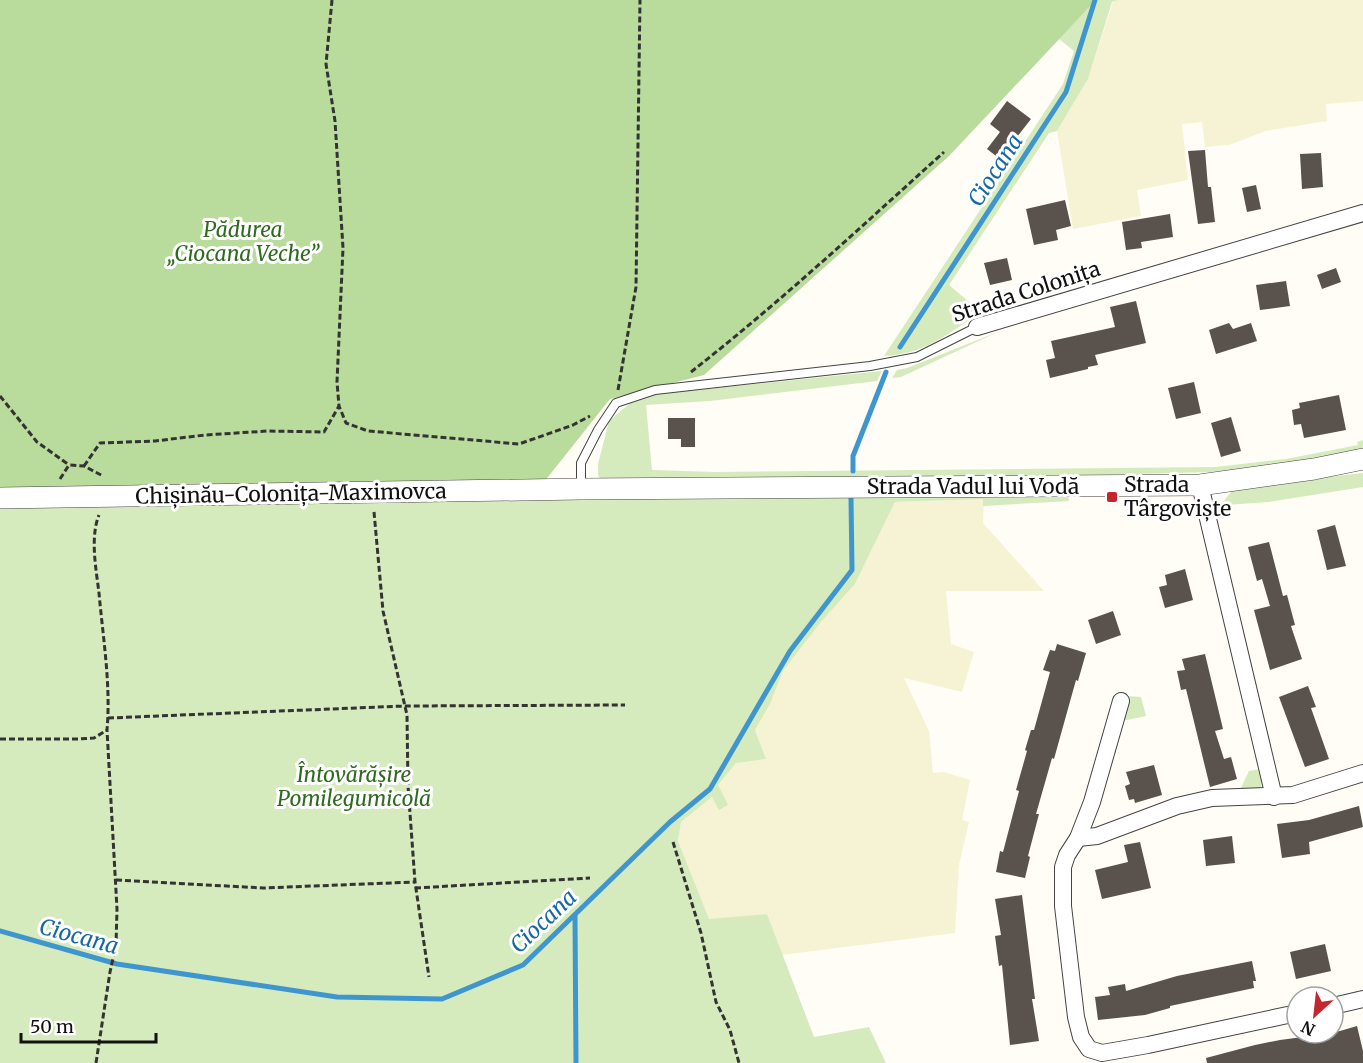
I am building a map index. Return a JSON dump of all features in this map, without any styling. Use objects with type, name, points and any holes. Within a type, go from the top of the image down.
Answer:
[{"type":"street","name":"Strada Colonița","points":[[977,327],[1363,213]]},
{"type":"street","name":"Strada Vadul lui Vodă","points":[[581,489],[1200,485],[1314,469],[1363,459]]},
{"type":"street","points":[[1200,485],[1274,797]]},
{"type":"street","name":"Chișinău-Colonița-Maximovca","points":[[0,498],[581,489]]},
{"type":"street","points":[[1121,701],[1092,802],[1078,838],[1067,855],[1063,867],[1063,906],[1076,1017],[1081,1037],[1089,1049],[1102,1053],[1285,1016]]},
{"type":"street","points":[[1078,838],[1097,836],[1177,806],[1212,798],[1293,795],[1363,773]]},
{"type":"street","points":[[1345,1003],[1363,999]]},
{"type":"lane","name":"Strada Colonița","points":[[616,403],[655,390],[870,366],[917,357],[977,327]]},
{"type":"lane","points":[[581,489],[581,463],[598,430],[616,403]]},
{"type":"path","points":[[332,0],[326,64],[335,120],[343,248],[337,382],[339,406],[346,423],[368,431],[519,444],[573,425],[616,403],[636,287],[640,0]]},
{"type":"path","points":[[670,388],[751,324],[944,152]]},
{"type":"path","points":[[0,396],[37,442],[69,465]]},
{"type":"path","points":[[84,466],[100,443],[155,441],[268,431],[324,432],[339,406]]},
{"type":"path","points":[[372,492],[383,610],[407,716],[408,786],[415,882],[429,977]]},
{"type":"path","points":[[96,1063],[115,951],[117,909],[108,718],[95,537],[97,520],[107,497]]},
{"type":"path","points":[[108,718],[405,705],[625,705]]},
{"type":"path","points":[[0,739],[78,740],[94,738],[107,730]]},
{"type":"path","points":[[673,843],[701,933],[716,1002],[730,1030],[739,1063]]},
{"type":"path","points":[[416,888],[590,878]]},
{"type":"path","points":[[116,880],[263,888],[415,882]]},
{"type":"shaded area","points":[[1119,0],[1363,0],[1363,101],[1326,104],[1327,121],[1266,131],[1229,145],[1205,147],[1202,122],[1182,124],[1188,180],[1137,190],[1141,216],[1073,229],[1057,131],[1088,79],[1113,2]]},
{"type":"shaded area","points":[[984,499],[983,523],[1044,591],[946,591],[951,644],[974,652],[962,692],[904,678],[929,731],[933,773],[944,772],[970,780],[962,820],[969,822],[959,865],[955,933],[782,955],[767,914],[709,920],[678,841],[681,822],[712,797],[718,785],[736,762],[766,759],[755,730],[770,704],[783,671],[821,622],[855,584],[895,502]]},
{"type":"green space","name":"Pădurea „Ciocana Veche”","points":[[0,0],[1096,0],[949,156],[704,375],[610,399],[544,482],[0,488]]},
{"type":"green space","points":[[1096,0],[1119,0],[1112,2],[1088,79],[1057,131],[1049,133],[949,285],[981,312],[936,342],[912,351],[884,356],[1063,84],[1074,51],[1059,39]]},
{"type":"green space","points":[[998,332],[901,377],[892,378],[897,370]]},
{"type":"green space","points":[[882,371],[877,381],[710,401],[646,405],[652,470],[715,472],[1216,467],[1286,459],[1358,445],[1357,442],[1363,440],[1363,451],[1290,465],[1211,472],[602,482],[598,475],[598,464],[609,421],[629,404],[657,394]]},
{"type":"green space","points":[[1363,473],[1363,487],[1269,502],[1225,505],[1219,513],[1218,508],[1235,487]]},
{"type":"green space","name":"Întovărășire Pomilegumicolă","points":[[1067,492],[1069,501],[983,506],[983,499],[895,502],[855,584],[821,622],[783,671],[770,704],[755,730],[766,759],[736,763],[718,785],[728,805],[719,810],[712,797],[681,822],[678,841],[709,919],[767,914],[814,1037],[869,1027],[886,1063],[0,1063],[0,505]]},
{"type":"green space","points":[[1127,696],[1141,697],[1146,716],[1122,721]]},
{"type":"green space","points":[[1260,769],[1262,792],[1240,790],[1249,771]]},
{"type":"building","points":[[1007,101],[1031,119],[1000,159],[987,149],[1000,132],[990,124]]},
{"type":"building","points":[[1205,150],[1208,187],[1211,187],[1215,222],[1198,224],[1188,151]]},
{"type":"building","points":[[1321,153],[1323,187],[1302,189],[1300,154]]},
{"type":"building","points":[[1256,185],[1261,209],[1247,212],[1242,188]]},
{"type":"building","points":[[1065,200],[1071,226],[1056,230],[1058,240],[1034,245],[1026,209]]},
{"type":"building","points":[[1170,214],[1173,237],[1141,242],[1142,248],[1126,250],[1122,222]]},
{"type":"building","points":[[1007,258],[1012,280],[990,285],[984,263]]},
{"type":"building","points":[[1336,268],[1341,282],[1322,289],[1317,275]]},
{"type":"building","points":[[1286,281],[1290,306],[1260,310],[1256,285]]},
{"type":"building","points":[[1136,301],[1146,343],[1095,355],[1098,365],[1050,378],[1046,360],[1055,358],[1051,341],[1115,327],[1110,307]]},
{"type":"building","points":[[1229,323],[1233,329],[1251,323],[1257,341],[1216,354],[1209,330]]},
{"type":"building","points":[[1194,382],[1201,413],[1176,419],[1168,388]]},
{"type":"building","points":[[1339,395],[1346,430],[1304,438],[1301,424],[1294,425],[1292,410],[1300,408],[1299,403]]},
{"type":"building","points":[[1231,417],[1241,451],[1221,457],[1211,423]]},
{"type":"building","points":[[668,418],[695,418],[695,447],[681,447],[681,439],[668,439]]},
{"type":"building","points":[[1335,525],[1346,566],[1327,570],[1317,530]]},
{"type":"building","points":[[1269,542],[1283,596],[1287,595],[1295,625],[1291,626],[1302,659],[1270,670],[1254,610],[1270,606],[1262,579],[1257,581],[1248,547]]},
{"type":"building","points":[[1185,569],[1193,600],[1165,608],[1159,587],[1167,585],[1165,575]]},
{"type":"building","points":[[1113,611],[1121,635],[1096,644],[1088,620]]},
{"type":"building","points":[[1057,644],[1086,653],[1036,814],[1039,814],[1025,878],[996,872],[1000,851],[1003,852],[1019,791],[1016,790],[1027,751],[1025,750],[1031,730],[1034,730],[1050,672],[1043,670],[1050,650],[1055,651]]},
{"type":"building","points":[[1205,654],[1223,729],[1215,731],[1224,759],[1231,757],[1237,779],[1210,787],[1186,689],[1181,690],[1177,671],[1185,670],[1182,659]]},
{"type":"building","points":[[1308,686],[1316,707],[1311,708],[1329,759],[1305,767],[1279,697]]},
{"type":"building","points":[[1154,765],[1162,795],[1135,803],[1134,799],[1129,800],[1125,786],[1130,784],[1126,772]]},
{"type":"building","points":[[1359,806],[1363,827],[1309,842],[1310,854],[1282,858],[1277,824],[1309,820]]},
{"type":"building","points":[[1232,836],[1235,863],[1206,866],[1203,840]]},
{"type":"building","points":[[1140,842],[1151,888],[1102,899],[1095,870],[1128,862],[1124,845]]},
{"type":"building","points":[[1022,895],[1035,999],[1032,999],[1039,1041],[1010,1045],[1002,965],[999,966],[995,936],[1001,935],[995,899]]},
{"type":"building","points":[[1325,944],[1331,971],[1296,979],[1290,952]]},
{"type":"building","points":[[1252,961],[1256,981],[1253,981],[1254,988],[1170,1006],[1170,1008],[1145,1015],[1098,1020],[1095,997],[1110,995],[1108,987],[1125,984],[1126,991],[1177,976]]},
{"type":"building","points":[[1357,1026],[1363,1051],[1363,1063],[1207,1063],[1206,1058],[1285,1039],[1285,1045],[1345,1045],[1345,1030]]},
{"type":"waterway","name":"Ciocana","points":[[900,347],[1066,92],[1095,0]]},
{"type":"waterway","name":"Ciocana","points":[[853,471],[853,456],[886,372]]},
{"type":"waterway","name":"Ciocana","points":[[0,931],[117,964],[337,997],[442,999],[523,965],[670,822],[710,789],[790,651],[852,570],[851,498]]},
{"type":"waterway","points":[[575,915],[576,1063]]},
{"type":"place","name":"Strada Târgoviște","points":[[1112,497]]}]
